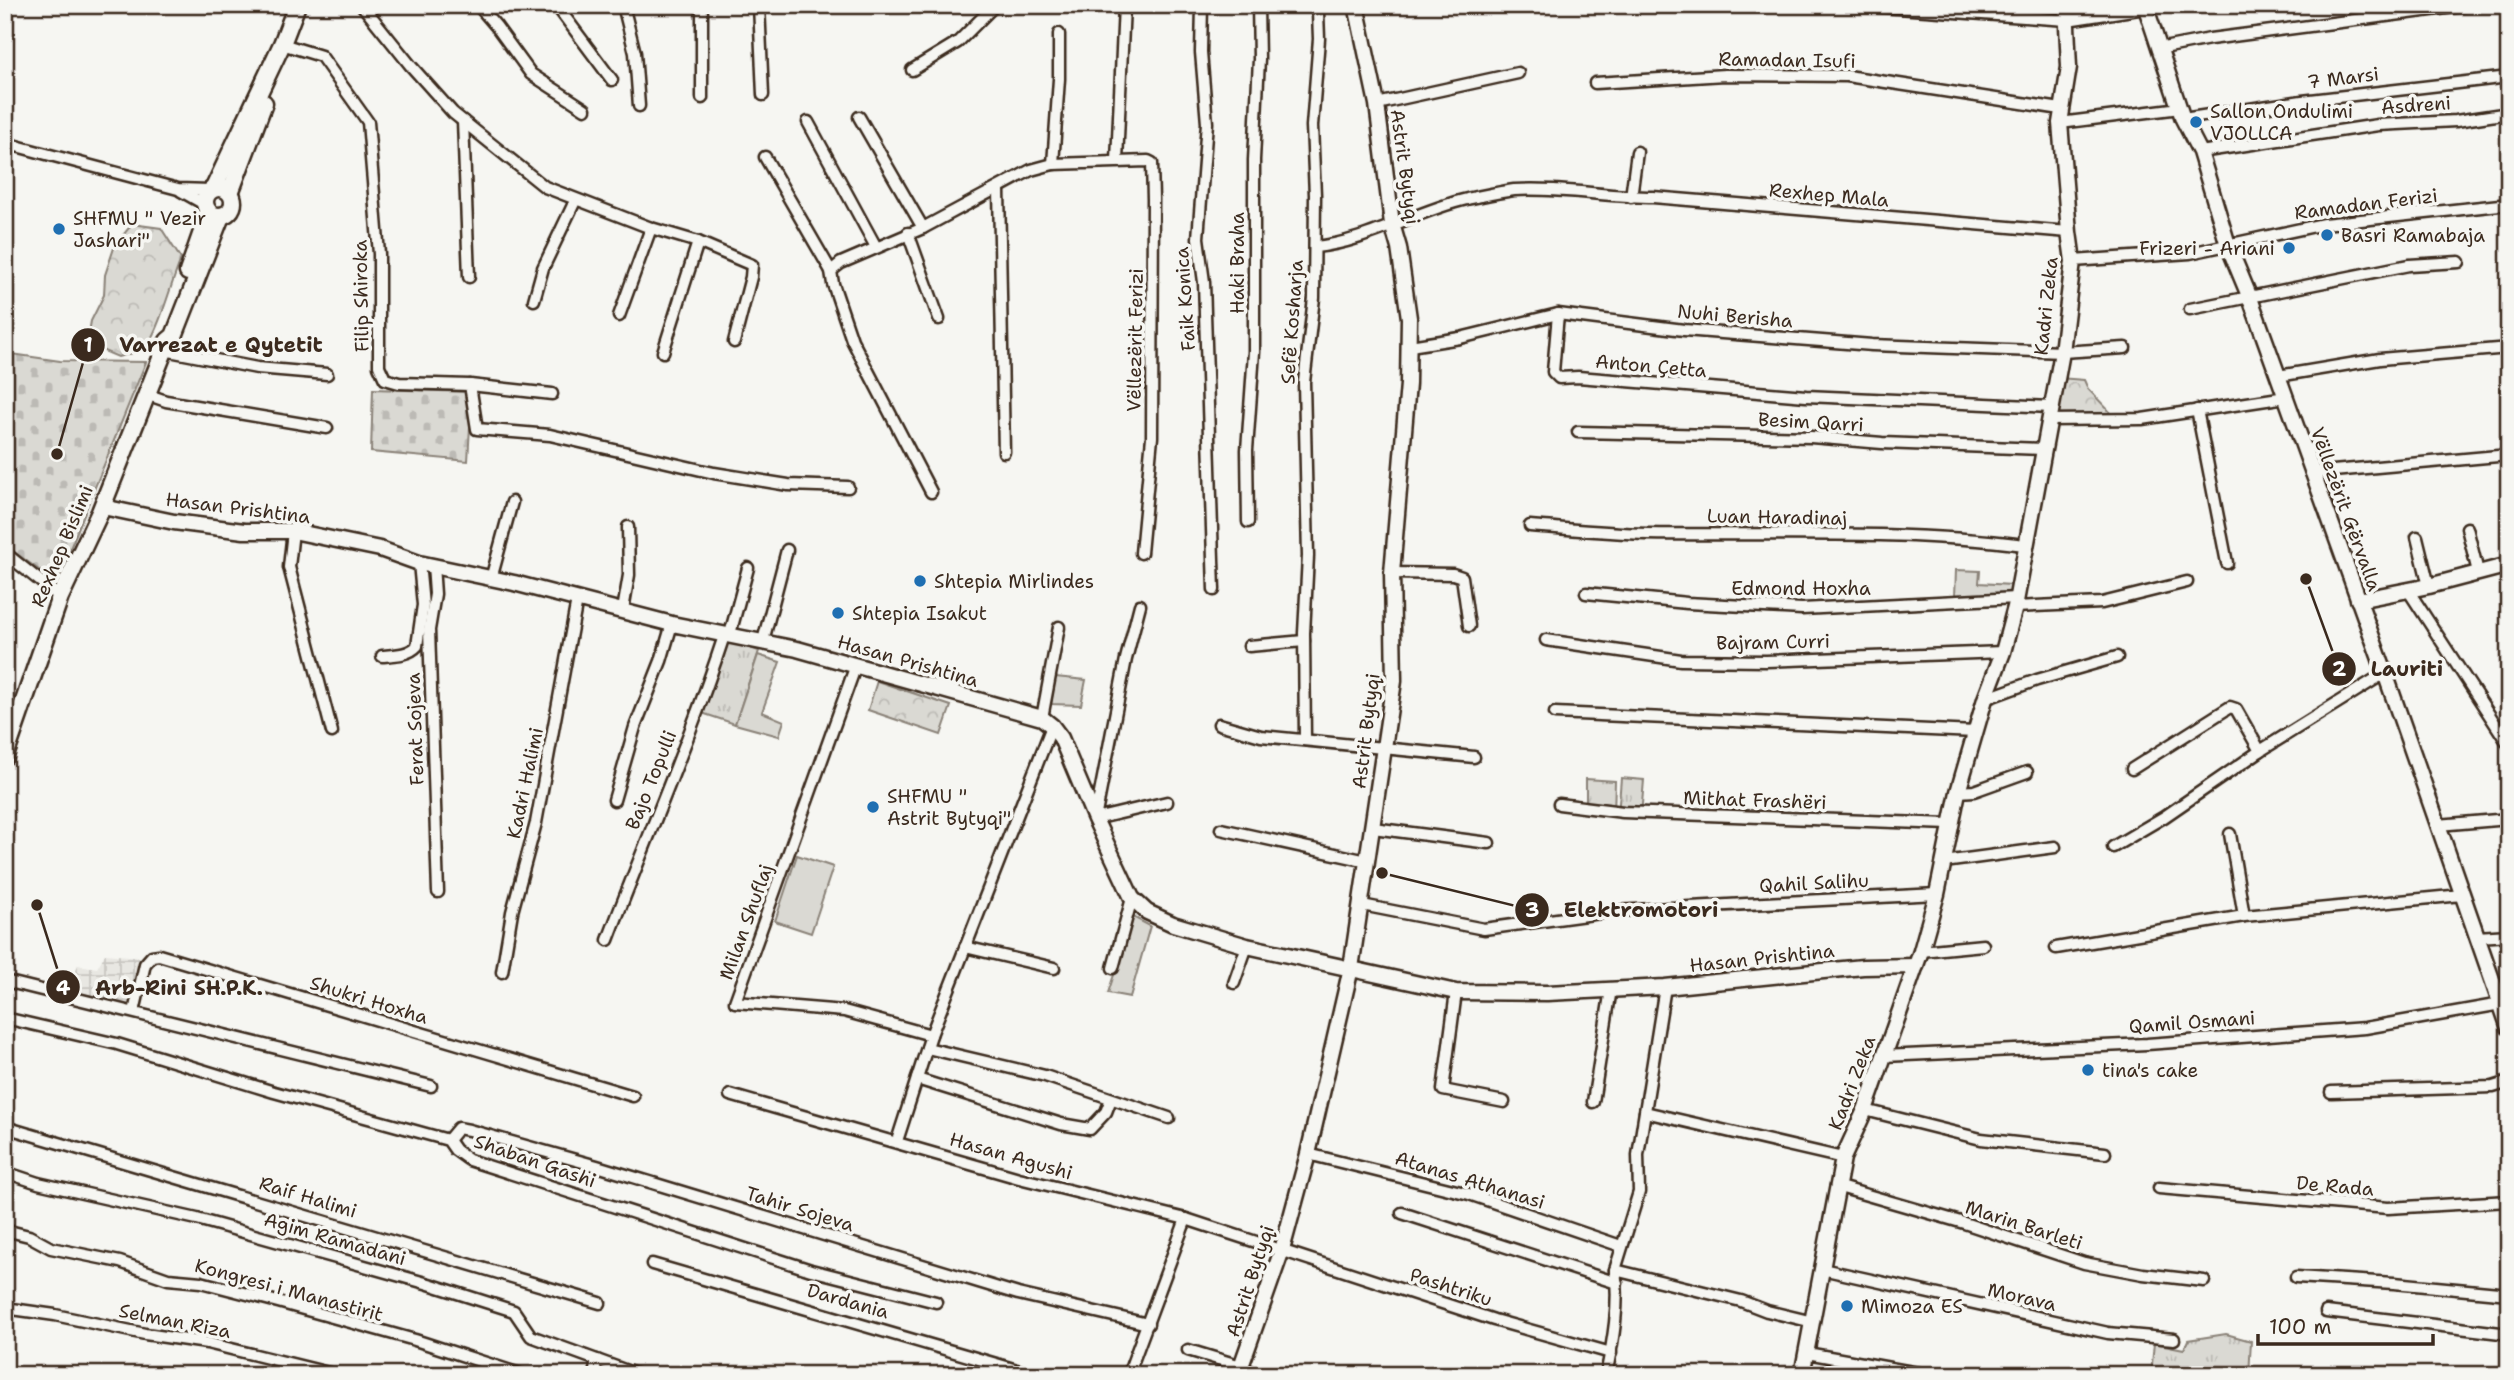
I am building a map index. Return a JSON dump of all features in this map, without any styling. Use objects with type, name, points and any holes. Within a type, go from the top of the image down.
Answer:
[{"type":"main road","name":"Rexhep Bislimi","points":[[5,756],[60,597],[103,507],[166,346],[166,334],[212,202],[297,5]]},
{"type":"main road","name":"Rexhep Bislimi","points":[[212,202],[226,214],[232,207],[230,193],[275,77],[282,44]]},
{"type":"main road","points":[[212,202],[225,189],[230,193]]},
{"type":"street","points":[[362,5],[453,113],[545,187],[575,201],[698,242],[752,265],[734,342]]},
{"type":"street","points":[[478,5],[531,74],[585,109]]},
{"type":"street","points":[[556,5],[612,79]]},
{"type":"street","points":[[623,5],[635,52],[639,106]]},
{"type":"street","points":[[700,5],[702,98]]},
{"type":"street","points":[[759,5],[763,95]]},
{"type":"street","points":[[912,69],[958,42],[995,5]]},
{"type":"street","points":[[831,271],[841,263],[923,228],[1031,170],[1053,164],[1117,161],[1124,5]]},
{"type":"street","name":"Faik Konica","points":[[1202,5],[1200,52],[1207,123],[1198,238],[1204,282],[1214,590]]},
{"type":"street","name":"Haki Braha","points":[[1248,522],[1247,450],[1254,352],[1258,5]]},
{"type":"street","name":"Sefë Kosharja","points":[[1306,740],[1304,641],[1308,556],[1304,382],[1314,298],[1312,127],[1319,38],[1318,12],[1321,5]]},
{"type":"street","name":"Astrit Bytyqi","points":[[1240,1370],[1282,1250],[1308,1154],[1351,968],[1394,681],[1392,573],[1410,346],[1409,318],[1401,260],[1392,224],[1377,104],[1356,5]]},
{"type":"street","points":[[1856,5],[2067,13],[2165,5]]},
{"type":"street","points":[[2158,49],[2210,39],[2470,5]]},
{"type":"street","name":"Vëllezërit Gërvalla","points":[[2145,7],[2181,113],[2200,152],[2228,245],[2286,397],[2509,1028]]},
{"type":"street","name":"Kadri Zeka","points":[[1802,1375],[1843,1158],[1865,1110],[1921,951],[1937,894],[1958,792],[1985,699],[2003,652],[2015,603],[2062,352],[2073,261],[2068,232],[2061,116],[2069,67],[2067,13]]},
{"type":"street","points":[[1053,164],[1059,34]]},
{"type":"street","name":"Filip Shiroka","points":[[282,44],[321,56],[368,122],[379,254],[379,366],[386,379],[399,383],[470,385]]},
{"type":"street","points":[[1377,104],[1518,73]]},
{"type":"street","name":"Ramadan Isufi","points":[[1595,83],[1725,75],[1847,76],[2061,116]]},
{"type":"street","name":"7 Marsi","points":[[2061,116],[2181,113],[2509,76]]},
{"type":"street","name":"Asdreni","points":[[2200,152],[2378,125],[2456,121],[2509,113]]},
{"type":"street","points":[[859,117],[923,228]]},
{"type":"street","points":[[463,121],[469,277]]},
{"type":"street","points":[[808,122],[876,247]]},
{"type":"street","points":[[5,143],[178,189],[212,202]]},
{"type":"street","points":[[1631,197],[1637,152]]},
{"type":"street","points":[[765,156],[831,271],[852,340],[930,492]]},
{"type":"street","name":"Vëllezërit Ferizi","points":[[1117,161],[1152,163],[1152,437],[1141,553]]},
{"type":"street","points":[[999,189],[1004,452]]},
{"type":"street","name":"Rexhep Mala","points":[[1315,247],[1378,231],[1464,200],[1514,190],[1579,191],[1605,196],[2068,232]]},
{"type":"street","points":[[534,300],[543,268],[575,201]]},
{"type":"street","name":"Ramadan Ferizi","points":[[2073,261],[2190,253],[2325,225],[2509,204]]},
{"type":"street","points":[[619,316],[651,228]]},
{"type":"street","points":[[908,233],[939,319]]},
{"type":"street","points":[[663,352],[698,242]]},
{"type":"street","points":[[2190,309],[2409,265],[2459,262]]},
{"type":"street","name":"Nuhi Berisha","points":[[1410,346],[1460,338],[1558,314],[1741,335],[1872,345],[2062,352],[2125,348]]},
{"type":"street","name":"Anton Çetta","points":[[1558,314],[1553,372],[1559,377],[2050,414]]},
{"type":"street","points":[[166,346],[257,368],[327,374]]},
{"type":"street","points":[[2278,376],[2380,359],[2509,348]]},
{"type":"street","points":[[552,394],[470,385],[477,429],[550,435],[714,472],[788,485],[848,487]]},
{"type":"street","points":[[146,394],[166,401],[327,428]]},
{"type":"street","points":[[2050,414],[2141,419],[2286,397]]},
{"type":"street","points":[[2197,410],[2228,563]]},
{"type":"street","name":"Besim Qarri","points":[[1578,432],[1811,437],[1882,443],[2043,449]]},
{"type":"street","points":[[2311,473],[2509,456]]},
{"type":"street","points":[[491,579],[512,502]]},
{"type":"street","name":"Hasan Prishtina","points":[[103,507],[174,522],[244,531],[293,531],[380,550],[426,564],[672,624],[763,641],[856,665],[1047,722],[1061,738],[1094,819],[1132,898],[1147,912],[1172,924],[1247,946],[1456,992],[1547,993],[1665,987],[1863,967],[1916,966]]},
{"type":"street","name":"Luan Haradinaj","points":[[1530,526],[1647,534],[1905,537],[1985,540],[2025,545]]},
{"type":"street","points":[[623,610],[629,575],[628,527]]},
{"type":"street","points":[[2467,527],[2478,572]]},
{"type":"street","points":[[293,531],[289,567],[332,732]]},
{"type":"street","points":[[2417,537],[2429,586]]},
{"type":"street","points":[[763,641],[787,550]]},
{"type":"street","points":[[5,553],[60,597]]},
{"type":"street","points":[[382,656],[399,655],[414,650],[417,646],[426,564]]},
{"type":"street","name":"Ferat Sojeva","points":[[426,564],[435,594],[429,630],[438,892]]},
{"type":"street","points":[[2358,600],[2429,586],[2509,565]]},
{"type":"street","points":[[727,633],[748,568]]},
{"type":"street","points":[[1392,573],[1453,574],[1462,577],[1469,626]]},
{"type":"street","points":[[2015,603],[2102,603],[2187,582]]},
{"type":"street","points":[[2408,590],[2508,744]]},
{"type":"street","name":"Edmond Hoxha","points":[[1586,593],[1687,603],[1802,609],[2015,603]]},
{"type":"street","name":"Kadri Halimi","points":[[502,972],[512,912],[536,823],[577,600]]},
{"type":"street","points":[[1140,605],[1126,659],[1094,819],[1167,802]]},
{"type":"street","points":[[614,800],[635,727],[661,661],[672,624]]},
{"type":"street","points":[[897,1142],[931,1035],[1047,722],[1059,627]]},
{"type":"street","name":"Bajo Topulli","points":[[608,940],[727,633]]},
{"type":"street","name":"Bajram Curri","points":[[1546,640],[1681,660],[1766,661],[2003,652]]},
{"type":"street","points":[[1249,646],[1304,641]]},
{"type":"street","points":[[1985,699],[2037,680],[2116,657]]},
{"type":"street","name":"Milan Shuflaj","points":[[856,665],[736,1003],[844,1011],[931,1035]]},
{"type":"street","points":[[2113,848],[2385,673]]},
{"type":"street","points":[[2132,769],[2224,708],[2230,707],[2236,709],[2260,751]]},
{"type":"street","points":[[1555,713],[1975,732]]},
{"type":"street","points":[[1219,724],[1261,736],[1474,757]]},
{"type":"street","points":[[1958,792],[1974,791],[2027,772]]},
{"type":"street","name":"Mithat Frashëri","points":[[1559,804],[1623,812],[1950,824]]},
{"type":"street","points":[[2438,825],[2509,819]]},
{"type":"street","points":[[1373,828],[1489,842]]},
{"type":"street","points":[[1221,829],[1367,861]]},
{"type":"street","points":[[2230,834],[2244,916]]},
{"type":"street","points":[[1944,862],[2055,847]]},
{"type":"street","name":"Qahil Salihu","points":[[1362,905],[1484,929],[1615,911],[1937,894]]},
{"type":"street","points":[[2056,948],[2244,916],[2462,895]]},
{"type":"street","points":[[1113,968],[1132,898]]},
{"type":"street","points":[[2477,937],[2509,935]]},
{"type":"street","points":[[1921,951],[1983,945]]},
{"type":"street","points":[[1234,984],[1247,946]]},
{"type":"street","points":[[965,947],[1054,968]]},
{"type":"street","name":"Shukri Hoxha","points":[[134,1012],[145,964],[152,956],[159,955],[632,1096]]},
{"type":"street","points":[[5,981],[430,1086]]},
{"type":"street","points":[[1606,1375],[1611,1353],[1617,1283],[1615,1270],[1639,1192],[1638,1155],[1665,987]]},
{"type":"street","points":[[1594,1102],[1611,989]]},
{"type":"street","points":[[1456,992],[1443,1090],[1504,1102]]},
{"type":"street","name":"Qamil Osmani","points":[[1884,1056],[2147,1044],[2365,1028],[2501,1004]]},
{"type":"street","name":"Shaban Gashi","points":[[5,1018],[117,1044],[274,1092],[448,1140],[454,1150],[469,1160],[811,1270],[936,1302]]},
{"type":"street","points":[[927,1048],[1045,1076],[1169,1118]]},
{"type":"street","points":[[917,1079],[1061,1124],[1090,1129],[1106,1112],[1111,1098]]},
{"type":"street","points":[[2331,1092],[2493,1087],[2509,1082]]},
{"type":"street","name":"Hasan Agushi","points":[[730,1095],[1019,1178],[1185,1219],[1282,1250]]},
{"type":"street","points":[[1865,1110],[1981,1139],[2105,1153]]},
{"type":"street","points":[[1645,1112],[1843,1158]]},
{"type":"street","name":"Raif Halimi","points":[[5,1127],[600,1303]]},
{"type":"street","name":"Tahir Sojeva","points":[[448,1140],[458,1128],[470,1130],[1018,1294],[1147,1324]]},
{"type":"street","name":"Atanas Athanasi","points":[[1308,1154],[1469,1194],[1621,1246]]},
{"type":"street","name":"Agim Ramadani","points":[[5,1172],[38,1183],[222,1226],[429,1284],[514,1311],[531,1336],[638,1375]]},
{"type":"street","name":"Marin Barleti","points":[[1836,1186],[1964,1223],[2084,1263],[2143,1274],[2204,1281]]},
{"type":"street","name":"De Rada","points":[[2159,1188],[2388,1208],[2509,1201]]},
{"type":"street","points":[[1402,1213],[1617,1283]]},
{"type":"street","points":[[1128,1375],[1185,1219]]},
{"type":"street","name":"Kongresi i Manastirit","points":[[5,1230],[29,1236],[51,1248],[120,1262],[168,1279],[201,1282],[278,1302],[415,1340],[523,1375]]},
{"type":"street","name":"Pashtriku","points":[[1282,1250],[1494,1320],[1611,1353]]},
{"type":"street","name":"Dardania","points":[[652,1264],[1034,1375]]},
{"type":"street","name":"Morava","points":[[1822,1269],[2108,1333],[2174,1339]]},
{"type":"street","points":[[1615,1270],[1741,1301],[1767,1311],[1812,1322]]},
{"type":"street","points":[[2295,1277],[2509,1294]]},
{"type":"street","name":"Selman Riza","points":[[5,1308],[207,1343],[337,1375]]},
{"type":"street","points":[[2326,1312],[2509,1334]]},
{"type":"street","name":"Astrit Bytyqi","points":[[1188,1350],[1257,1375]]},
{"type":"street","points":[[1807,1353],[1929,1375]]},
{"type":"street","points":[[594,1375],[597,1360]]},
{"type":"shaded area","points":[[105,954],[140,957],[128,1004],[45,983],[49,977],[72,978],[78,965],[97,968]]},
{"type":"green space","points":[[132,224],[161,228],[181,259],[161,317],[145,350],[118,357],[87,344],[91,321],[104,295],[105,275],[115,245]]},
{"type":"green space","points":[[5,353],[60,361],[146,362],[67,556],[56,574],[43,573],[5,545]]},
{"type":"green space","points":[[2059,378],[2084,380],[2088,389],[2116,418],[2056,417]]},
{"type":"green space","points":[[373,389],[472,392],[468,461],[371,452]]},
{"type":"green space","points":[[1956,570],[1980,571],[1979,583],[2011,585],[2010,599],[1955,597]]},
{"type":"green space","points":[[724,639],[759,651],[735,724],[699,712]]},
{"type":"green space","points":[[758,655],[780,662],[762,712],[784,721],[779,736],[735,724]]},
{"type":"green space","points":[[1055,677],[1086,680],[1081,705],[1051,704]]},
{"type":"green space","points":[[877,681],[951,706],[941,735],[868,710]]},
{"type":"green space","points":[[1621,778],[1644,780],[1641,816],[1618,816]]},
{"type":"green space","points":[[1586,779],[1615,781],[1614,814],[1586,812]]},
{"type":"green space","points":[[797,855],[833,867],[811,933],[775,921]]},
{"type":"green space","points":[[1133,917],[1150,926],[1130,997],[1108,993]]},
{"type":"green space","points":[[2226,1334],[2251,1341],[2249,1375],[2151,1375],[2154,1343],[2184,1349],[2188,1340]]},
{"type":"place","name":"Sallon Ondulimi VJOLLCA","points":[[2196,122]]},
{"type":"place","name":"SHFMU \" Vezir Jashari\"","points":[[59,229]]},
{"type":"place","name":"Basri Ramabaja","points":[[2327,235]]},
{"type":"place","name":"Frizeri - Ariani","points":[[2289,248]]},
{"type":"place","name":"Varrezat e Qytetit","points":[[57,454]]},
{"type":"place","name":"Lauriti","points":[[2306,579]]},
{"type":"place","name":"Shtepia Mirlindes","points":[[920,581]]},
{"type":"place","name":"Shtepia Isakut","points":[[838,613]]},
{"type":"place","name":"SHFMU \" Astrit Bytyqi\"","points":[[873,807]]},
{"type":"place","name":"Elektromotori","points":[[1382,873]]},
{"type":"place","name":"Arb-Rini SH.P.K.","points":[[37,905]]},
{"type":"place","name":"tina's cake","points":[[2088,1070]]},
{"type":"place","name":"Mimoza ES","points":[[1847,1306]]}]
